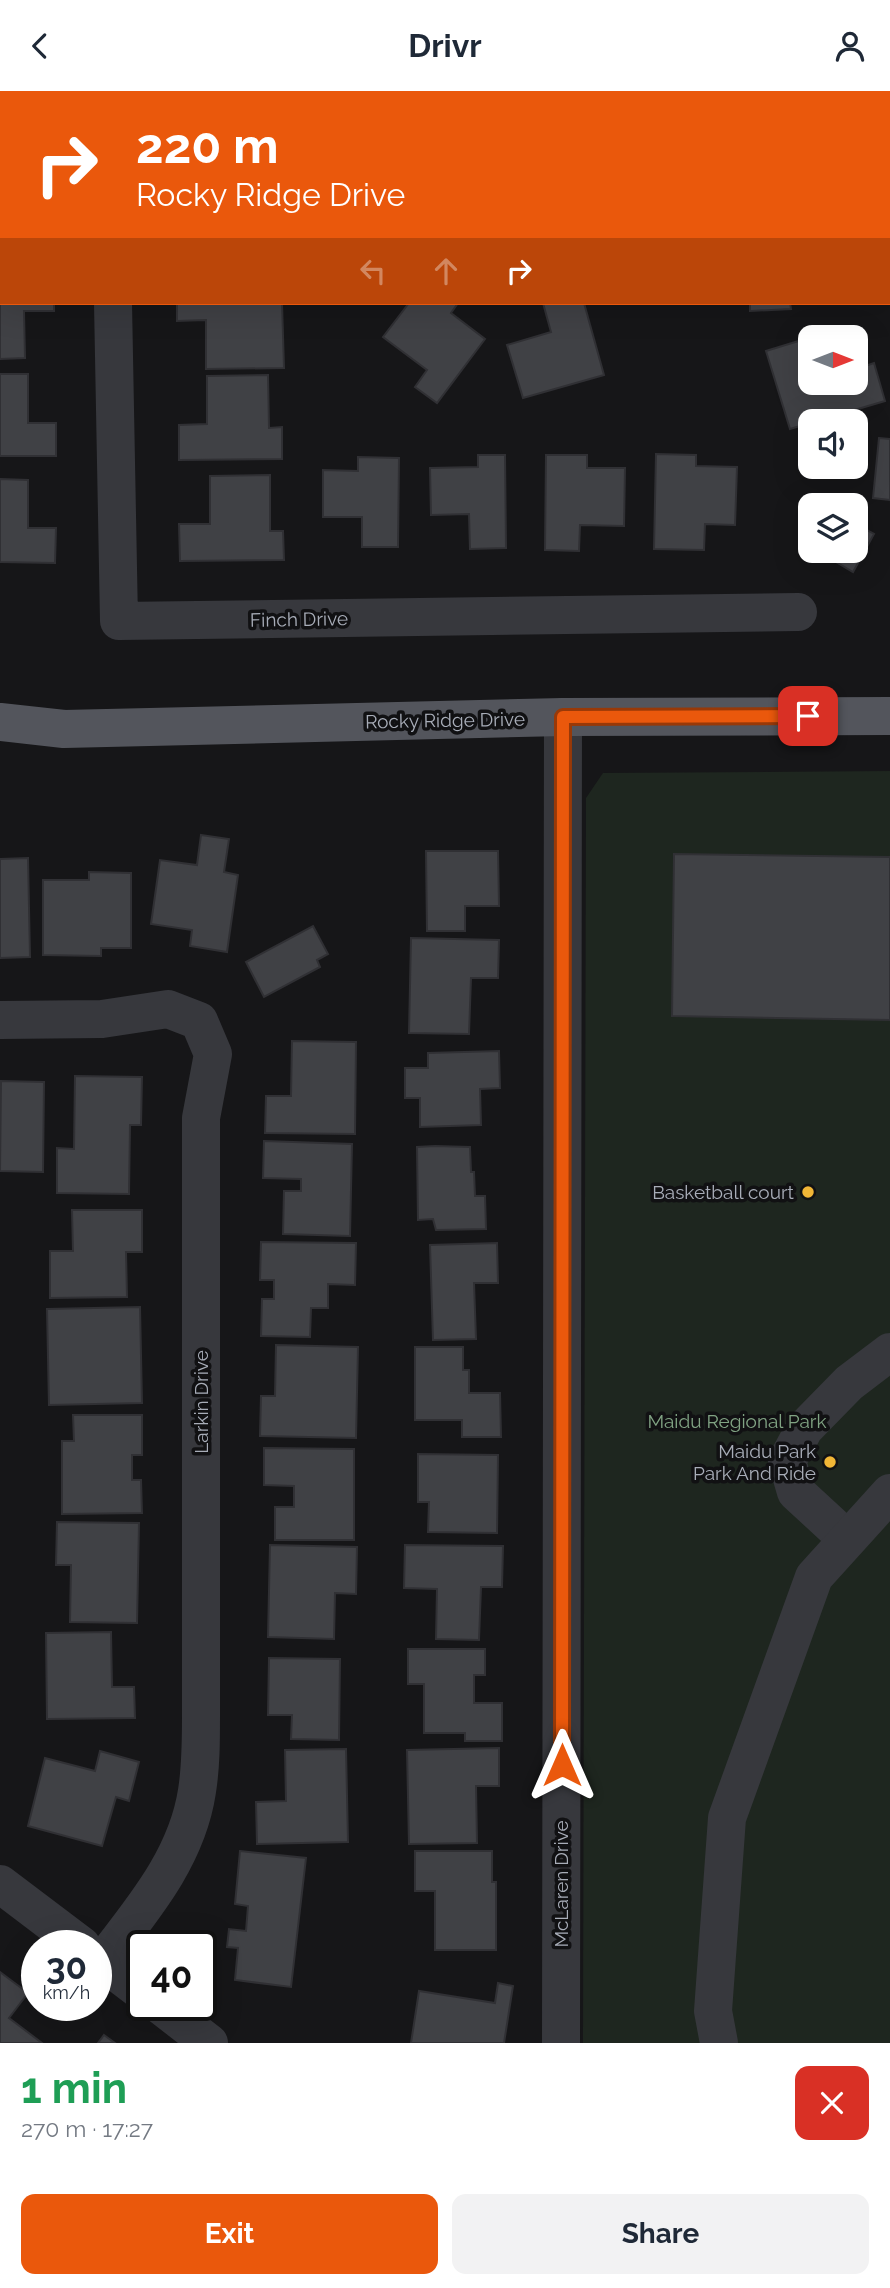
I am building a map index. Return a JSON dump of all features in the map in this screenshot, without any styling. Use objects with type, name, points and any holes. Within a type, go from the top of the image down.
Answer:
[{"type":"main road","name":"Rocky Ridge Drive","points":[[0,722],[64,729],[563,717],[890,716]]},
{"type":"street","name":"Finch Drive","points":[[113,305],[119,621],[798,612]]},
{"type":"street","name":"McLaren Drive","points":[[561,2043],[563,717]]},
{"type":"street","name":"Larkin Drive","points":[[0,1020],[102,1019],[168,1009],[199,1021],[213,1054],[201,1118],[201,1716],[197,1793],[187,1828],[172,1864],[149,1901],[112,1937]]},
{"type":"street","points":[[847,1539],[796,1492],[787,1461],[804,1429],[849,1383],[890,1352]]},
{"type":"street","points":[[719,2043],[713,2011],[727,1818],[814,1577],[890,1493]]},
{"type":"street","points":[[0,1884],[60,1930]]},
{"type":"street","points":[[112,1969],[126,1980]]},
{"type":"street","points":[[181,2021],[209,2043]]},
{"type":"green space","name":"Maidu Regional Park","points":[[890,771],[890,2043],[583,2043],[586,798],[603,773]]},
{"type":"building","points":[[0,305],[54,305],[54,311],[24,311],[25,358],[0,359]]},
{"type":"building","points":[[177,305],[282,305],[284,368],[206,369],[206,320],[177,321]]},
{"type":"building","points":[[407,305],[457,305],[451,313],[485,339],[437,403],[415,387],[427,370],[383,337]]},
{"type":"building","points":[[544,305],[585,305],[604,375],[523,398],[507,345],[551,332]]},
{"type":"building","points":[[750,305],[790,305],[791,309],[750,311]]},
{"type":"building","points":[[798,341],[798,395],[868,395],[868,365],[874,363],[885,401],[858,409],[798,409],[798,427],[790,429],[766,351]]},
{"type":"building","points":[[0,374],[28,374],[28,423],[56,423],[56,456],[0,456]]},
{"type":"building","points":[[268,375],[269,428],[282,427],[282,459],[179,460],[179,425],[207,424],[207,376]]},
{"type":"building","points":[[879,438],[890,439],[890,500],[873,498]]},
{"type":"building","points":[[656,454],[696,455],[696,466],[737,467],[735,525],[705,524],[704,550],[654,549]]},
{"type":"building","points":[[478,455],[505,455],[506,548],[470,549],[469,514],[431,515],[430,468],[478,467]]},
{"type":"building","points":[[546,455],[587,455],[587,468],[625,468],[624,526],[580,525],[579,551],[545,550]]},
{"type":"building","points":[[358,457],[399,458],[398,547],[362,547],[362,517],[323,517],[323,470],[358,471]]},
{"type":"building","points":[[270,475],[270,531],[283,531],[284,560],[180,561],[179,524],[210,524],[210,476]]},
{"type":"building","points":[[0,479],[28,480],[28,528],[56,528],[55,563],[0,562]]},
{"type":"building","points":[[868,531],[874,534],[868,545]]},
{"type":"building","points":[[838,563],[858,563],[853,572]]},
{"type":"building","points":[[201,835],[229,839],[224,872],[238,875],[227,952],[190,946],[192,930],[151,924],[160,860],[197,865]]},
{"type":"building","points":[[426,851],[498,851],[499,906],[465,906],[465,931],[427,931]]},
{"type":"building","points":[[674,854],[890,857],[890,1020],[672,1016]]},
{"type":"building","points":[[28,858],[30,957],[0,958],[0,859]]},
{"type":"building","points":[[89,872],[131,873],[131,948],[101,948],[101,956],[43,955],[43,880],[89,880]]},
{"type":"building","points":[[313,926],[328,954],[317,960],[320,967],[264,997],[246,962]]},
{"type":"building","points":[[411,938],[499,940],[498,978],[471,978],[469,1034],[409,1033]]},
{"type":"building","points":[[292,1041],[356,1042],[355,1134],[265,1133],[266,1096],[291,1096]]},
{"type":"building","points":[[499,1051],[500,1088],[480,1089],[481,1125],[420,1127],[420,1098],[405,1098],[405,1068],[428,1068],[428,1053]]},
{"type":"building","points":[[75,1076],[142,1077],[141,1125],[130,1125],[129,1194],[57,1193],[57,1148],[74,1149]]},
{"type":"building","points":[[1,1081],[44,1082],[43,1172],[0,1171]]},
{"type":"building","points":[[264,1141],[352,1144],[350,1236],[283,1234],[284,1191],[301,1191],[301,1179],[263,1178]]},
{"type":"building","points":[[417,1147],[470,1147],[475,1196],[485,1196],[486,1229],[436,1230],[433,1219],[418,1220]]},
{"type":"building","points":[[72,1210],[142,1210],[142,1252],[126,1252],[127,1297],[50,1298],[50,1251],[73,1251]]},
{"type":"building","points":[[261,1242],[356,1243],[355,1285],[328,1284],[328,1308],[311,1308],[310,1337],[261,1336],[262,1299],[274,1299],[274,1280],[260,1280]]},
{"type":"building","points":[[497,1243],[498,1283],[474,1283],[476,1339],[433,1340],[430,1245]]},
{"type":"building","points":[[140,1307],[142,1403],[49,1405],[47,1309]]},
{"type":"building","points":[[276,1345],[358,1347],[356,1438],[260,1436],[261,1396],[275,1396]]},
{"type":"building","points":[[415,1347],[463,1347],[463,1370],[469,1370],[469,1393],[500,1393],[501,1437],[462,1437],[462,1420],[415,1420]]},
{"type":"building","points":[[73,1415],[142,1415],[142,1455],[132,1455],[132,1480],[141,1480],[142,1513],[62,1514],[62,1441],[74,1441]]},
{"type":"building","points":[[264,1448],[354,1449],[354,1540],[275,1540],[275,1507],[294,1507],[294,1486],[264,1485]]},
{"type":"building","points":[[418,1454],[498,1455],[497,1533],[428,1532],[429,1502],[418,1502]]},
{"type":"building","points":[[57,1522],[139,1523],[137,1623],[70,1622],[71,1565],[56,1565]]},
{"type":"building","points":[[270,1545],[357,1547],[356,1594],[335,1593],[334,1639],[268,1637]]},
{"type":"building","points":[[405,1545],[503,1546],[502,1587],[481,1587],[479,1640],[436,1639],[437,1589],[404,1588]]},
{"type":"building","points":[[111,1632],[112,1687],[134,1687],[135,1718],[47,1719],[46,1633]]},
{"type":"building","points":[[408,1649],[485,1649],[485,1675],[474,1675],[474,1703],[502,1703],[502,1741],[465,1741],[465,1733],[424,1733],[424,1684],[408,1684]]},
{"type":"building","points":[[269,1658],[340,1659],[339,1740],[291,1739],[292,1715],[268,1715]]},
{"type":"building","points":[[499,1748],[499,1786],[476,1786],[477,1843],[409,1844],[407,1750]]},
{"type":"building","points":[[346,1749],[348,1842],[257,1844],[256,1802],[286,1801],[285,1750]]},
{"type":"building","points":[[100,1751],[139,1762],[129,1801],[116,1797],[102,1846],[28,1826],[45,1758],[95,1771]]},
{"type":"building","points":[[240,1851],[306,1858],[291,1987],[235,1980],[238,1948],[227,1947],[229,1929],[246,1931],[248,1906],[235,1904]]},
{"type":"building","points":[[415,1851],[492,1851],[492,1882],[496,1882],[496,1950],[435,1950],[435,1891],[415,1891]]},
{"type":"building","points":[[0,1972],[21,1988],[21,2002],[9,2018],[42,2043],[0,2043]]},
{"type":"building","points":[[498,1983],[513,1986],[504,2043],[411,2043],[419,1991],[495,2003]]},
{"type":"building","points":[[104,2035],[115,2043],[98,2043]]},
{"type":"place","name":"Basketball court","points":[[808,1192]]},
{"type":"place","name":"Maidu Park Park And Ride","points":[[830,1462]]},
{"type":"route","points":[[562,1765],[563,717],[808,716]]}]
